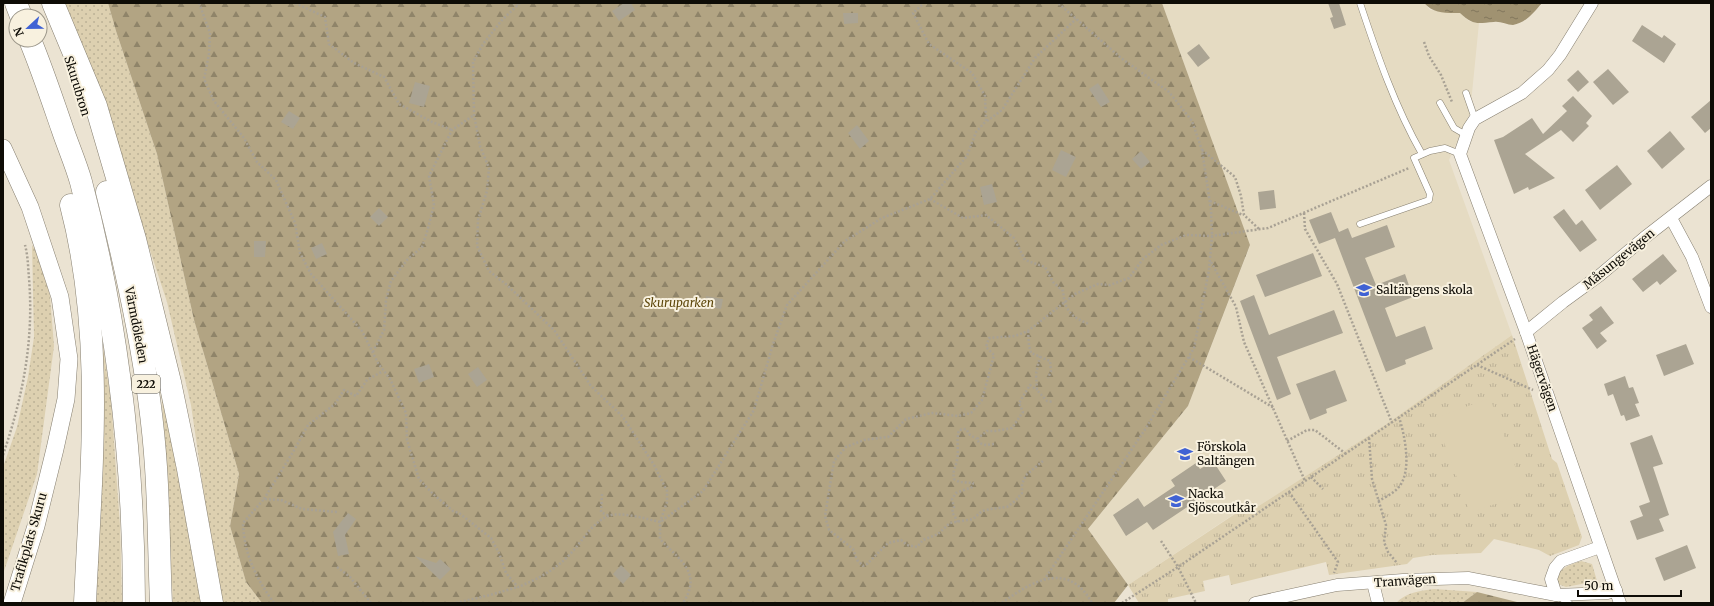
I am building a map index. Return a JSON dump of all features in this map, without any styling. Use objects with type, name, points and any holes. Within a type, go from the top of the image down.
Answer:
[{"type":"highway","points":[[52,3],[96,106],[108,166],[135,239],[170,382],[188,469],[212,603]]},
{"type":"highway","points":[[28,48],[74,184],[74,214],[84,275],[91,338],[94,403],[85,603]]},
{"type":"highway","name":"222","points":[[32,48],[74,184]]},
{"type":"highway","name":"Värmdöleden","points":[[108,166],[123,259],[145,378],[156,466],[161,603]]},
{"type":"highway","name":"Värmdöleden","points":[[74,184],[100,265],[116,354],[129,457],[133,524],[134,603]]},
{"type":"main road","name":"Trafikplats Skuru","points":[[3,148],[30,207],[60,297],[69,359],[66,399],[36,526],[12,603]]},
{"type":"main road","name":"Trafikplats Skuru","points":[[3,593],[25,529],[46,481]]},
{"type":"street","points":[[1460,154],[1470,128],[1522,93],[1548,70],[1560,55],[1592,3]]},
{"type":"street","name":"Hägervägen","points":[[1460,154],[1521,335],[1620,603]]},
{"type":"street","name":"Måsungevägen","points":[[1521,335],[1600,275],[1711,186]]},
{"type":"street","points":[[1670,218],[1692,257],[1711,307]]},
{"type":"street","points":[[1556,595],[1551,579],[1555,568],[1561,561],[1600,547]]},
{"type":"street","name":"Tranvägen","points":[[1255,603],[1337,585],[1403,580],[1468,578],[1556,595],[1608,593],[1616,590]]},
{"type":"street","points":[[1373,583],[1378,603]]},
{"type":"lane","points":[[1360,3],[1386,75],[1411,136],[1422,154]]},
{"type":"lane","points":[[1440,103],[1454,128],[1470,128],[1466,93]]},
{"type":"lane","points":[[1360,224],[1428,200],[1430,194],[1414,158],[1430,151],[1445,148],[1460,154]]},
{"type":"lane","name":"Tranvägen","points":[[1556,595],[1569,603]]},
{"type":"path","points":[[200,3],[210,33],[209,54],[204,79],[214,101],[244,138],[257,162],[276,180],[295,223],[300,253],[311,274],[362,331],[383,371],[390,379],[406,413],[407,440],[419,479],[433,494],[453,511],[459,513],[490,538],[499,553],[506,574],[518,586]]},
{"type":"path","points":[[295,3],[325,17],[329,44],[354,63],[384,77],[399,104],[432,122],[452,130]]},
{"type":"path","points":[[513,3],[519,4]]},
{"type":"path","points":[[924,3],[913,13],[929,44],[972,73],[985,96],[986,121]]},
{"type":"path","points":[[1044,580],[1146,428],[1194,348],[1210,261],[1212,236],[1210,201],[1202,150],[1192,121],[1169,92],[1121,58],[1058,3]]},
{"type":"path","points":[[519,4],[502,20],[483,44],[473,62],[474,115],[480,146],[489,168],[487,191],[478,220],[477,246],[489,271],[507,285],[554,330],[591,386],[623,417],[654,465],[667,491],[667,502],[660,522],[660,538],[685,564],[691,578],[688,595],[683,603]]},
{"type":"path","points":[[660,522],[703,491],[754,410],[773,344],[787,305],[845,241],[882,218],[930,199],[967,156],[976,132],[986,121],[1002,110],[1035,58],[1076,19]]},
{"type":"path","points":[[1424,42],[1429,56],[1441,75],[1461,123],[1470,128]]},
{"type":"path","points":[[373,352],[384,330],[386,300],[391,281],[407,260],[422,247],[434,205],[429,176],[452,130],[474,115]]},
{"type":"path","points":[[1202,150],[1235,177],[1241,196],[1244,215]]},
{"type":"path","points":[[1043,461],[1026,475],[1022,484],[1022,493],[1007,507],[982,511],[973,519],[950,523],[938,534],[923,540],[917,547],[907,545],[901,540],[888,543],[867,564],[863,566],[857,560],[853,549],[829,530],[825,516],[834,461],[846,447],[864,440],[888,437],[906,419],[932,414],[958,416],[971,414],[982,400],[991,368],[994,355],[986,347],[989,338],[1015,336],[1028,331],[1075,294],[1098,284],[1110,286],[1129,278],[1143,259],[1161,244],[1186,235],[1212,236],[1268,228],[1417,165]]},
{"type":"path","points":[[930,199],[963,218],[986,215],[1014,238],[1025,260],[1045,267],[1053,282],[1063,291],[1064,304],[1074,318],[1089,324]]},
{"type":"path","points":[[1210,201],[1244,215],[1260,229]]},
{"type":"path","points":[[1304,212],[1305,229],[1337,284],[1392,423]]},
{"type":"path","points":[[3,455],[13,425],[25,376],[30,334],[30,296],[25,243]]},
{"type":"path","points":[[1210,261],[1236,307],[1244,342],[1305,481]]},
{"type":"path","points":[[1028,331],[1031,353],[1050,361],[1051,371],[1048,378]]},
{"type":"path","points":[[1122,603],[1178,567],[1521,335]]},
{"type":"path","points":[[1036,390],[1036,374],[1040,356]]},
{"type":"path","points":[[1188,357],[1274,409]]},
{"type":"path","points":[[1476,365],[1534,391]]},
{"type":"path","points":[[274,603],[258,581],[244,541],[243,523],[264,499],[293,452],[308,424],[335,404],[344,390],[356,396],[366,380],[383,371]]},
{"type":"path","points":[[977,439],[987,431],[1012,428],[1023,412],[1019,403],[1030,385],[1047,401],[1053,402]]},
{"type":"path","points":[[1378,501],[1398,489],[1403,479],[1406,450],[1404,431],[1399,417]]},
{"type":"path","points":[[958,522],[952,512],[954,506],[952,499],[956,493],[972,487],[973,483],[959,482],[954,479],[952,472],[957,461],[958,450],[956,438],[960,430],[966,429],[970,435],[977,439],[979,443],[986,445],[994,444]]},
{"type":"path","points":[[1287,441],[1307,430],[1314,430],[1346,454]]},
{"type":"path","points":[[1369,438],[1372,479],[1386,525],[1384,542],[1388,552],[1397,563]]},
{"type":"path","points":[[1311,477],[1323,490]]},
{"type":"path","points":[[1289,492],[1338,562],[1334,572],[1337,585]]},
{"type":"path","points":[[602,494],[601,512],[608,516]]},
{"type":"path","points":[[264,499],[281,500],[302,509],[338,512]]},
{"type":"path","points":[[456,603],[490,595],[518,586],[546,574],[562,562],[593,526],[608,516],[643,517],[660,522]]},
{"type":"path","points":[[1161,541],[1178,567],[1196,603]]},
{"type":"path","points":[[337,567],[350,577],[371,603]]},
{"type":"path","points":[[1002,603],[1018,592],[1044,580],[1067,578],[1086,592],[1092,603]]},
{"type":"shaded area","points":[[1162,3],[1424,3],[1430,10],[1461,13],[1469,21],[1479,23],[1470,113],[1449,160],[1512,335],[1385,425],[1257,507],[1252,502],[1128,585],[1088,529],[1188,406],[1250,246]]},
{"type":"green space","points":[[61,3],[108,3],[157,154],[194,320],[239,474],[230,526],[246,582],[262,603],[220,603],[191,405],[167,302],[120,159]]},
{"type":"green space","name":"Skuruparken","points":[[108,3],[1162,3],[1250,245],[1188,406],[1088,529],[1128,585],[1114,603],[262,603],[246,582],[230,526],[239,474],[194,320],[157,154]]},
{"type":"green space","points":[[32,245],[44,263],[50,296],[54,346],[37,474],[3,574],[3,467],[17,427],[28,377],[34,337]]},
{"type":"green space","points":[[93,284],[111,400],[120,526],[122,603],[94,603]]},
{"type":"green space","points":[[1512,335],[1552,459],[1557,463],[1582,537],[1579,545],[1550,556],[1539,550],[1494,539],[1481,553],[1432,555],[1413,558],[1407,564],[1329,575],[1326,562],[1231,585],[1229,575],[1203,581],[1205,591],[1168,599],[1168,603],[1139,603],[1128,585],[1253,502],[1257,507],[1385,425]]},
{"type":"green space","points":[[162,398],[184,492],[204,603],[173,603]]},
{"type":"green space","points":[[1490,398],[1525,493],[1470,513],[1435,418]]},
{"type":"green space","points":[[1581,561],[1592,564],[1597,581],[1566,587],[1558,584],[1558,575],[1564,568]]},
{"type":"green space","points":[[1434,589],[1477,592],[1462,603],[1396,603],[1404,596],[1409,594]]},
{"type":"green space","points":[[1477,592],[1521,603],[1462,603]]},
{"type":"water","points":[[1424,3],[1542,3],[1526,20],[1513,25],[1496,22],[1476,23],[1472,22],[1460,13],[1445,13],[1436,11]]},
{"type":"building","points":[[624,3],[631,3],[635,10],[619,21],[612,11]]},
{"type":"building","points":[[1328,3],[1339,3],[1346,25],[1334,29],[1330,18],[1333,17]]},
{"type":"building","points":[[843,13],[858,13],[858,23],[844,24]]},
{"type":"building","points":[[1642,25],[1662,38],[1664,35],[1676,44],[1664,63],[1632,41]]},
{"type":"building","points":[[1199,44],[1210,58],[1198,67],[1187,53]]},
{"type":"building","points":[[1608,69],[1629,92],[1613,105],[1593,82]]},
{"type":"building","points":[[1578,70],[1589,82],[1578,92],[1567,80]]},
{"type":"building","points":[[415,82],[430,86],[424,107],[409,103]]},
{"type":"building","points":[[1098,83],[1110,102],[1101,107],[1089,89]]},
{"type":"building","points":[[1573,96],[1592,116],[1586,123],[1589,126],[1573,142],[1561,130],[1525,154],[1555,178],[1529,190],[1528,187],[1514,194],[1494,140],[1503,137],[1532,118],[1543,134],[1567,111],[1562,106]]},
{"type":"building","points":[[1711,100],[1711,128],[1705,133],[1691,117]]},
{"type":"building","points":[[289,111],[300,118],[293,129],[281,122]]},
{"type":"building","points":[[857,125],[869,141],[860,149],[848,133]]},
{"type":"building","points":[[1670,131],[1685,149],[1662,169],[1647,151]]},
{"type":"building","points":[[1061,150],[1076,157],[1066,177],[1052,170]]},
{"type":"building","points":[[1141,151],[1150,162],[1141,169],[1132,159]]},
{"type":"building","points":[[1617,165],[1632,184],[1600,210],[1585,190]]},
{"type":"building","points":[[992,184],[997,202],[984,205],[980,187]]},
{"type":"building","points":[[1274,190],[1276,208],[1260,210],[1258,192]]},
{"type":"building","points":[[379,208],[388,217],[379,226],[370,217]]},
{"type":"building","points":[[1564,209],[1576,225],[1582,220],[1597,240],[1580,252],[1553,217]]},
{"type":"building","points":[[1331,212],[1339,232],[1348,228],[1352,238],[1387,225],[1395,247],[1365,258],[1376,285],[1405,274],[1413,297],[1385,308],[1396,337],[1425,326],[1433,349],[1405,360],[1406,364],[1386,372],[1335,238],[1319,244],[1309,220]]},
{"type":"building","points":[[254,241],[266,241],[265,257],[254,257]]},
{"type":"building","points":[[322,243],[327,254],[316,259],[311,248]]},
{"type":"building","points":[[1313,253],[1322,276],[1265,297],[1256,275]]},
{"type":"building","points":[[1663,254],[1677,271],[1660,285],[1657,281],[1643,292],[1632,279]]},
{"type":"building","points":[[1254,295],[1269,335],[1334,310],[1343,333],[1277,357],[1291,394],[1277,400],[1240,301]]},
{"type":"building","points":[[706,296],[723,299],[721,309],[704,306]]},
{"type":"building","points":[[1601,306],[1614,323],[1600,333],[1607,341],[1597,349],[1582,328],[1593,320],[1589,315]]},
{"type":"building","points":[[1686,344],[1694,364],[1664,376],[1656,355]]},
{"type":"building","points":[[429,364],[434,377],[419,383],[414,369]]},
{"type":"building","points":[[478,367],[487,380],[477,387],[468,374]]},
{"type":"building","points":[[1335,370],[1347,401],[1326,409],[1327,413],[1310,420],[1296,384]]},
{"type":"building","points":[[1625,376],[1629,388],[1633,387],[1639,403],[1635,404],[1640,416],[1626,421],[1624,415],[1621,416],[1613,394],[1608,396],[1604,384]]},
{"type":"building","points":[[1652,435],[1663,464],[1653,467],[1669,515],[1659,519],[1664,531],[1637,540],[1630,521],[1643,516],[1639,506],[1650,502],[1630,443]]},
{"type":"building","name":"Nacka Sjöscoutkår","points":[[1213,461],[1226,481],[1153,530],[1147,522],[1126,536],[1113,515],[1138,498],[1144,507],[1175,486],[1171,480],[1196,463],[1200,469]]},
{"type":"building","points":[[348,513],[356,519],[345,535],[349,554],[338,556],[333,532]]},
{"type":"building","points":[[1687,545],[1696,568],[1664,581],[1655,558]]},
{"type":"building","points":[[415,556],[436,563],[440,559],[451,569],[440,580]]},
{"type":"building","points":[[621,565],[631,575],[623,584],[613,574]]},
{"type":"place","name":"Saltängens skola","points":[[1364,290]]},
{"type":"place","name":"Förskola Saltängen","points":[[1185,454]]},
{"type":"place","name":"Nacka Sjöscoutkår","points":[[1176,501]]}]
